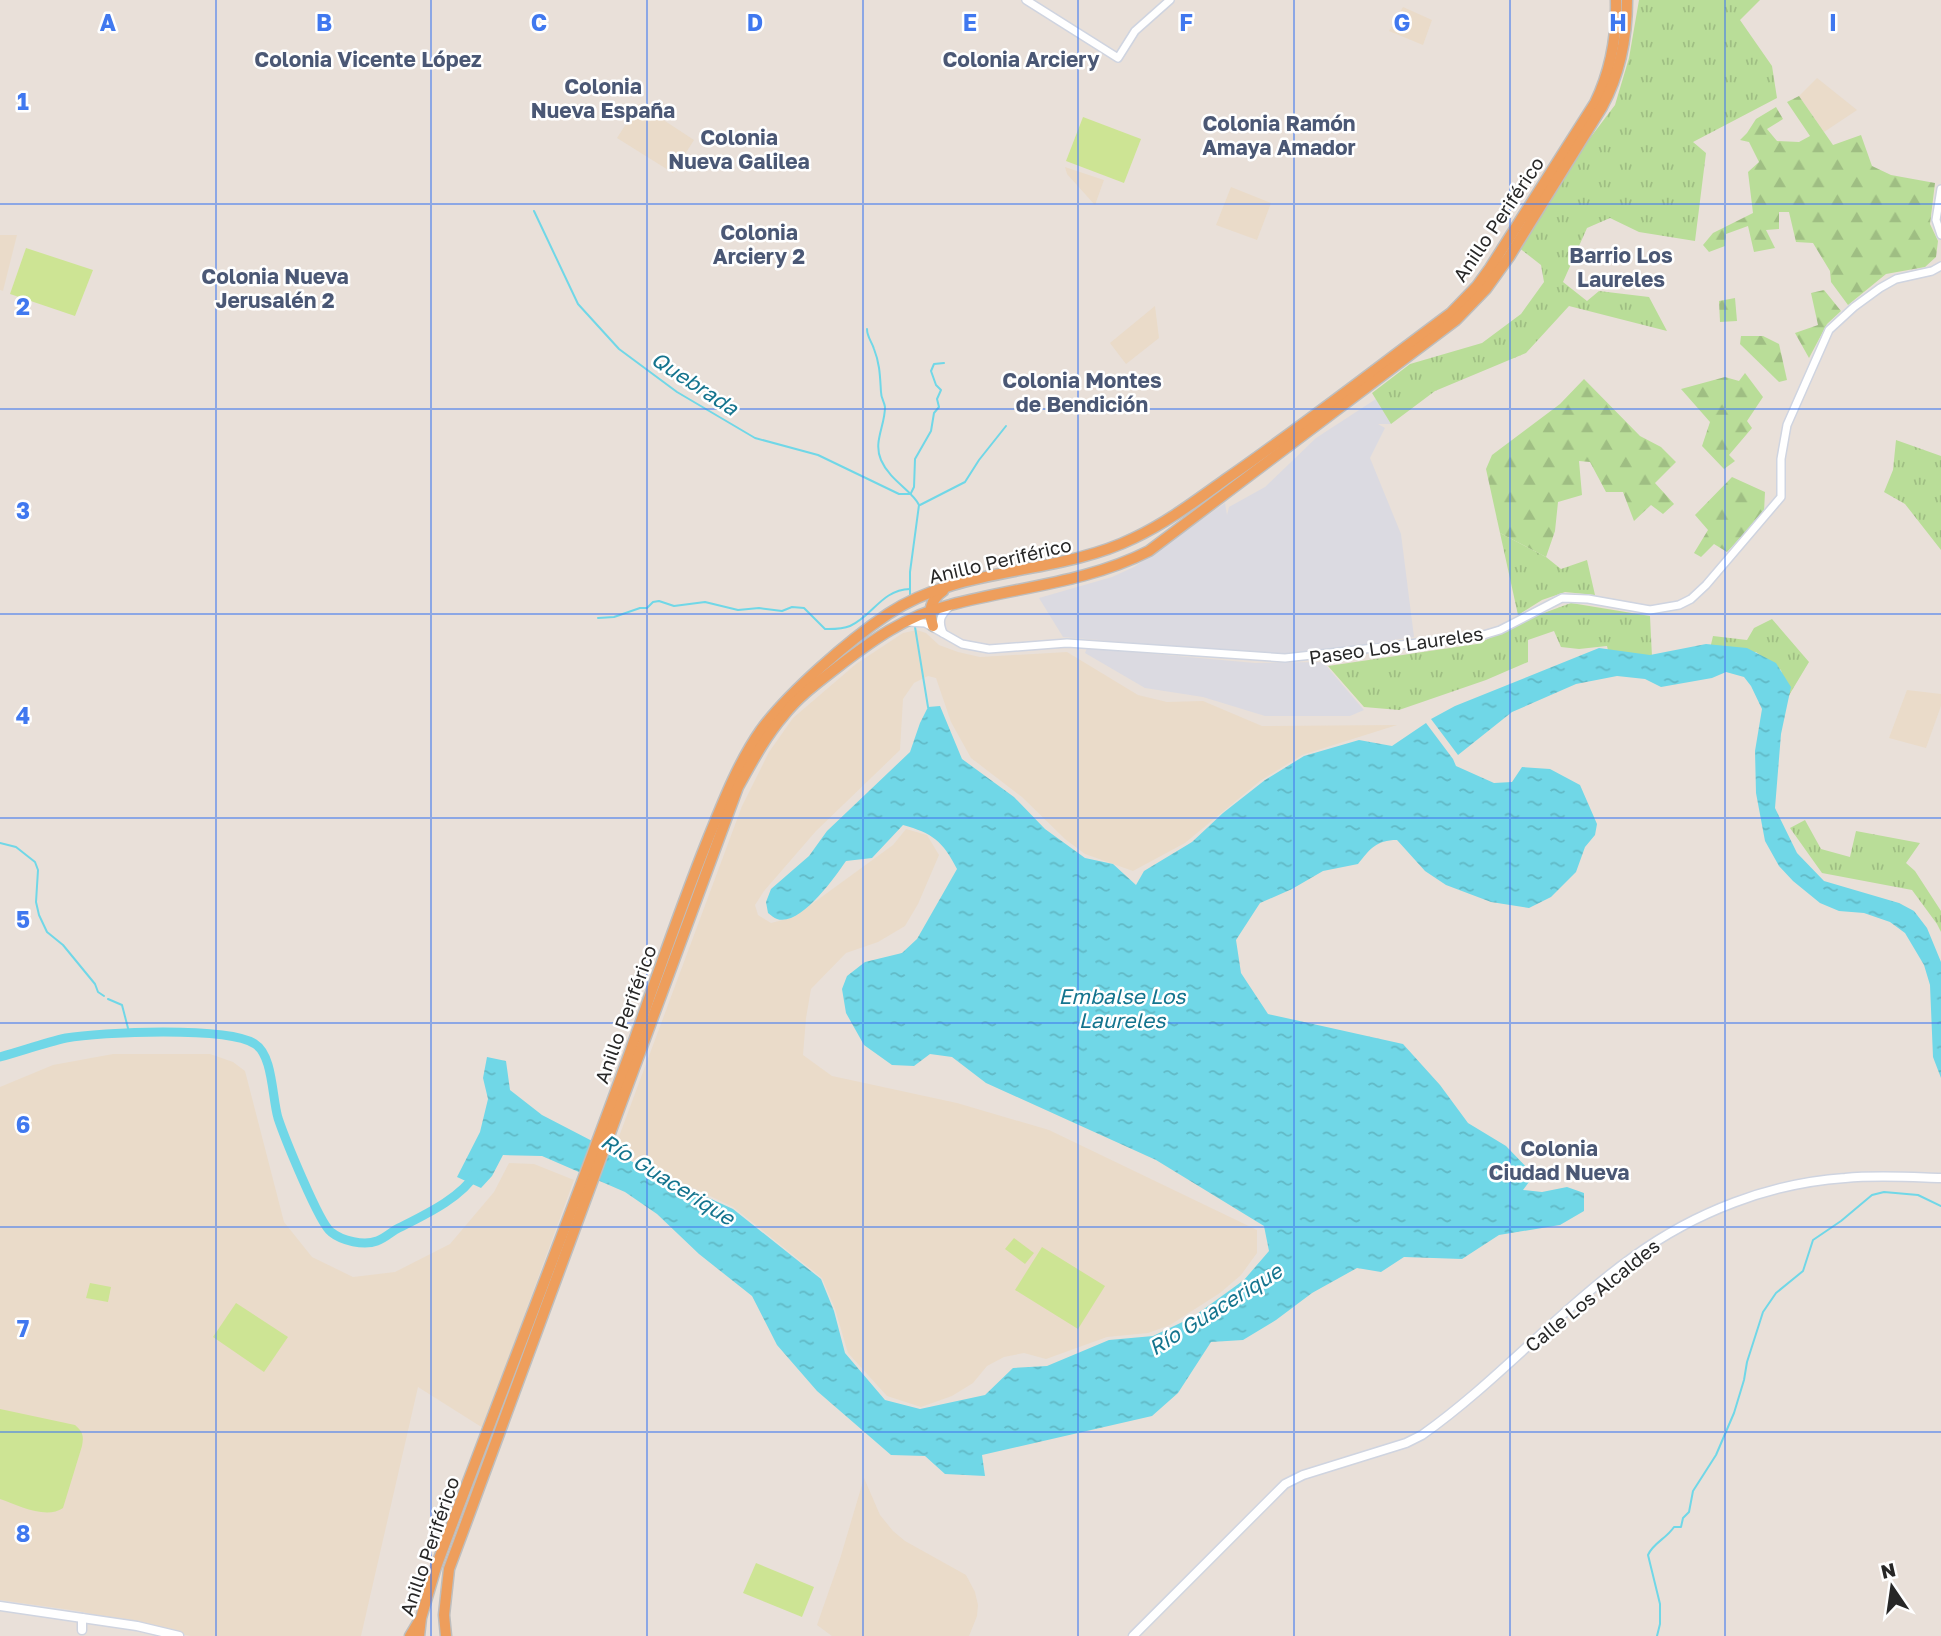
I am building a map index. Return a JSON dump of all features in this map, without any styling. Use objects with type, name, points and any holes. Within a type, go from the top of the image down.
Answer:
[{"type":"highway","name":"Anillo Periférico","points":[[446,1636],[444,1615],[449,1569],[609,1122],[692,879],[730,785],[759,733],[801,687],[891,611],[949,587],[1059,564],[1116,546],[1162,524],[1257,458],[1451,313],[1477,286],[1595,103],[1604,85],[1613,51],[1616,0]]},
{"type":"highway","name":"Anillo Periférico","points":[[609,1122],[738,787],[766,737],[805,693],[871,641],[900,623],[951,604],[1058,583],[1130,561],[1161,543],[1456,320],[1486,289],[1589,130],[1611,91],[1624,44],[1627,0]]},
{"type":"highway","points":[[1058,583],[1066,572],[1059,564]]},
{"type":"highway","points":[[933,626],[930,611],[936,596],[949,587]]},
{"type":"highway","name":"Anillo Periférico","points":[[419,1636],[421,1618],[445,1543],[578,1208]]},
{"type":"highway","points":[[410,1636],[421,1618]]},
{"type":"main road","name":"Calle Los Alcaldes","points":[[1137,1635],[1279,1489],[1294,1479],[1406,1443],[1422,1435],[1632,1257],[1659,1239],[1710,1212],[1772,1190],[1807,1182],[1878,1176],[1941,1178]]},
{"type":"main road","name":"Calle Los Alcaldes","points":[[1137,1635],[1288,1488],[1311,1474]]},
{"type":"main road","points":[[0,1608],[137,1626],[179,1636]]},
{"type":"main road","points":[[82,1618],[82,1630]]},
{"type":"street","points":[[1026,0],[1118,58],[1135,31],[1170,0]]},
{"type":"street","points":[[1941,189],[1936,219],[1941,235]]},
{"type":"street","name":"Paseo Los Laureles","points":[[933,626],[943,634],[969,646],[989,649],[1067,643],[1294,659],[1480,636],[1500,630],[1562,598],[1588,598],[1643,610],[1679,605],[1691,599],[1706,585],[1781,497],[1781,459],[1787,425],[1829,330],[1880,288],[1896,279],[1932,271],[1941,266]]},
{"type":"street","points":[[943,634],[940,621],[942,614],[951,604]]},
{"type":"street","points":[[900,623],[915,621],[933,626]]},
{"type":"shaded area","points":[[1403,7],[1432,20],[1423,45],[1389,31]]},
{"type":"shaded area","points":[[1817,78],[1857,110],[1824,132],[1799,96]]},
{"type":"shaded area","points":[[639,104],[694,140],[673,173],[617,138]]},
{"type":"shaded area","points":[[1065,167],[1104,180],[1095,205],[1067,174]]},
{"type":"shaded area","points":[[1231,187],[1271,203],[1257,240],[1216,225]]},
{"type":"shaded area","points":[[0,235],[17,235],[3,291],[0,290]]},
{"type":"shaded area","points":[[1155,306],[1159,338],[1126,364],[1110,343]]},
{"type":"shaded area","points":[[1376,399],[1391,424],[1378,424],[1385,428],[1370,458],[1401,534],[1414,637],[1299,654],[1261,654],[1063,637],[1039,598],[1112,577],[1134,567],[1225,503],[1227,515],[1229,507],[1265,487],[1316,438]]},
{"type":"shaded area","points":[[917,630],[926,633],[939,645],[980,657],[1067,652],[1138,695],[1167,702],[1203,701],[1262,726],[1397,725],[1302,755],[1260,781],[1185,843],[1133,871],[1085,854],[1065,839],[1022,797],[971,758],[951,722],[936,678],[928,676],[914,683],[903,699],[900,750],[816,831],[764,891],[755,905],[758,915],[771,923],[794,917],[893,845],[906,829],[927,835],[939,855],[918,904],[905,926],[878,942],[846,953],[811,989],[803,1055],[832,1076],[957,1103],[1049,1130],[1257,1230],[1257,1253],[1241,1275],[1220,1293],[1170,1325],[1148,1333],[1107,1337],[1046,1359],[1024,1353],[1004,1357],[987,1366],[973,1383],[952,1396],[921,1407],[887,1396],[848,1353],[835,1309],[822,1278],[733,1207],[614,1150],[742,806],[769,752],[793,718],[856,664],[903,633]]},
{"type":"shaded area","points":[[1087,648],[1255,663],[1323,662],[1364,710],[1350,716],[1265,716],[1203,697],[1145,688],[1085,653]]},
{"type":"shaded area","points":[[1907,690],[1941,694],[1941,706],[1926,748],[1889,738]]},
{"type":"shaded area","points":[[113,1054],[210,1054],[233,1062],[245,1071],[284,1222],[312,1257],[353,1277],[395,1272],[450,1244],[494,1192],[509,1163],[534,1164],[574,1180],[483,1428],[418,1387],[361,1636],[190,1636],[78,1611],[0,1600],[0,1087],[53,1065]]},
{"type":"shaded area","points":[[864,1478],[880,1515],[893,1531],[905,1541],[966,1575],[978,1605],[977,1616],[969,1636],[832,1636],[817,1625]]},
{"type":"green space","points":[[1639,0],[1760,0],[1740,20],[1772,66],[1777,98],[1693,142],[1706,153],[1695,241],[1639,232],[1610,218],[1587,228],[1563,282],[1587,301],[1599,291],[1649,297],[1667,331],[1569,306],[1526,353],[1435,391],[1391,424],[1372,393],[1410,364],[1482,343],[1521,314],[1544,282],[1541,265],[1518,247],[1584,146],[1615,105],[1629,58]]},
{"type":"green space","points":[[1799,96],[1833,145],[1861,135],[1872,166],[1891,175],[1935,183],[1930,224],[1938,241],[1936,257],[1925,267],[1886,274],[1848,305],[1831,282],[1830,271],[1813,243],[1796,242],[1789,212],[1779,212],[1779,229],[1766,230],[1775,248],[1754,252],[1748,226],[1726,234],[1725,246],[1709,252],[1703,245],[1713,233],[1753,213],[1748,172],[1759,162],[1749,142],[1740,140],[1756,119],[1776,107],[1783,119],[1767,129],[1777,141],[1799,142],[1810,136],[1787,102]]},
{"type":"green space","points":[[1083,117],[1141,139],[1124,183],[1066,161]]},
{"type":"green space","points":[[26,248],[93,270],[75,316],[10,294]]},
{"type":"green space","points":[[1824,290],[1841,311],[1827,324],[1809,358],[1795,333],[1818,325],[1811,293]]},
{"type":"green space","points":[[1735,298],[1737,321],[1720,322],[1719,301]]},
{"type":"green space","points":[[1741,336],[1763,336],[1779,344],[1787,380],[1779,382],[1740,344]]},
{"type":"green space","points":[[1745,373],[1763,397],[1747,421],[1752,428],[1729,455],[1735,461],[1724,469],[1702,446],[1710,422],[1681,389],[1725,377],[1739,381]]},
{"type":"green space","points":[[1584,379],[1640,436],[1661,447],[1676,462],[1655,483],[1674,504],[1663,514],[1651,505],[1634,521],[1623,492],[1606,492],[1590,462],[1579,461],[1582,495],[1558,502],[1555,531],[1546,557],[1500,533],[1486,469],[1492,455],[1560,404]]},
{"type":"green space","points":[[1896,440],[1941,456],[1941,550],[1905,504],[1884,492],[1893,470]]},
{"type":"green space","points":[[1732,477],[1765,492],[1764,512],[1727,552],[1714,544],[1701,557],[1694,553],[1708,530],[1695,515]]},
{"type":"green space","points":[[1500,533],[1546,557],[1561,569],[1587,560],[1595,595],[1565,592],[1542,600],[1518,615]]},
{"type":"green space","points":[[1571,603],[1650,616],[1652,657],[1610,659],[1607,646],[1579,649],[1561,647],[1554,631],[1528,640],[1528,662],[1486,680],[1399,710],[1364,707],[1328,666],[1477,644]]},
{"type":"green space","points":[[1772,619],[1809,662],[1788,697],[1781,670],[1756,652],[1709,653],[1713,636],[1747,640],[1754,628]]},
{"type":"green space","points":[[1805,820],[1821,849],[1850,857],[1856,831],[1920,843],[1906,863],[1915,871],[1941,911],[1941,932],[1912,890],[1822,873],[1790,828]]},
{"type":"green space","points":[[1014,1238],[1034,1253],[1025,1264],[1005,1249]]},
{"type":"green space","points":[[1042,1247],[1105,1286],[1078,1329],[1015,1290]]},
{"type":"green space","points":[[90,1283],[111,1287],[108,1302],[86,1298]]},
{"type":"green space","points":[[236,1303],[288,1337],[264,1372],[213,1337]]},
{"type":"green space","points":[[0,1409],[75,1425],[81,1432],[82,1446],[63,1508],[40,1512],[0,1499]]},
{"type":"green space","points":[[756,1563],[814,1587],[802,1617],[743,1593]]},
{"type":"water","points":[[1706,644],[1747,648],[1776,663],[1791,687],[1781,734],[1775,808],[1797,853],[1824,881],[1899,903],[1914,911],[1927,928],[1941,962],[1941,1078],[1933,1057],[1930,985],[1924,965],[1905,933],[1890,922],[1864,913],[1839,911],[1820,903],[1779,866],[1765,841],[1756,793],[1755,751],[1762,709],[1744,677],[1726,672],[1712,678],[1661,687],[1645,679],[1617,676],[1576,684],[1512,712],[1458,755],[1431,719],[1455,706],[1599,648],[1650,655]]},
{"type":"water","name":"Embalse Los Laureles","points":[[940,706],[962,759],[1014,797],[1045,829],[1085,858],[1113,864],[1136,885],[1144,871],[1192,842],[1265,780],[1304,756],[1359,740],[1392,746],[1426,723],[1456,766],[1494,783],[1512,782],[1522,767],[1550,769],[1580,785],[1597,824],[1595,835],[1585,847],[1576,872],[1551,897],[1529,908],[1491,902],[1446,885],[1425,871],[1397,840],[1390,840],[1374,846],[1358,864],[1323,871],[1260,903],[1236,940],[1241,973],[1268,1014],[1403,1044],[1440,1085],[1468,1123],[1506,1146],[1534,1175],[1523,1190],[1542,1192],[1567,1187],[1584,1193],[1584,1211],[1560,1225],[1499,1235],[1462,1259],[1404,1257],[1381,1272],[1357,1268],[1312,1293],[1243,1340],[1211,1342],[1178,1393],[1152,1416],[982,1455],[985,1476],[945,1474],[925,1456],[891,1455],[817,1391],[777,1345],[752,1296],[699,1254],[657,1214],[625,1192],[542,1156],[503,1155],[492,1176],[481,1188],[457,1177],[480,1132],[488,1099],[483,1078],[487,1057],[506,1061],[510,1090],[542,1115],[650,1171],[733,1209],[821,1279],[834,1311],[845,1353],[885,1400],[920,1409],[985,1395],[1013,1368],[1047,1366],[1109,1340],[1153,1336],[1193,1317],[1244,1280],[1269,1251],[1264,1226],[1156,1160],[986,1083],[952,1057],[930,1054],[914,1066],[892,1065],[864,1045],[846,1013],[842,989],[847,976],[865,962],[902,953],[917,939],[957,869],[947,851],[936,840],[922,831],[903,825],[872,858],[846,861],[816,899],[796,916],[777,919],[768,913],[766,902],[771,889],[809,856],[827,831],[910,752],[928,707]]},
{"type":"waterway","name":"Quebrada","points":[[534,211],[578,304],[619,349],[677,392],[755,438],[818,455],[899,494],[911,494]]},
{"type":"waterway","points":[[867,329],[877,360],[885,407],[878,447],[881,460],[890,474],[919,505],[910,572],[910,597]]},
{"type":"waterway","points":[[911,493],[914,487],[915,459],[931,431],[934,413],[939,407],[937,399],[941,390],[931,371],[934,364],[944,363]]},
{"type":"waterway","points":[[920,505],[965,482],[1006,426]]},
{"type":"waterway","points":[[598,618],[614,617],[647,608],[653,602],[659,601],[674,606],[705,602],[738,610],[759,608],[782,611],[792,607],[804,608],[825,629],[839,629],[858,622],[892,594],[910,589]]},
{"type":"waterway","points":[[915,627],[928,707]]},
{"type":"waterway","name":"Quebrada","points":[[0,843],[16,847],[35,862],[38,870],[36,902],[47,932],[63,945],[95,984],[98,992],[104,996]]},
{"type":"waterway","name":"Quebrada","points":[[108,999],[122,1005],[129,1032]]},
{"type":"waterway","name":"Río Guacerique","points":[[0,1057],[66,1038],[106,1034],[192,1033],[241,1038],[255,1044],[269,1067],[278,1118],[318,1213],[331,1232],[353,1242],[366,1243],[382,1239],[450,1199],[461,1191],[476,1173]]},
{"type":"waterway","points":[[1657,1636],[1660,1604],[1648,1555],[1674,1527],[1681,1527],[1683,1518],[1689,1512],[1693,1491],[1716,1455],[1734,1413],[1763,1312],[1776,1293],[1803,1271],[1813,1240],[1872,1195],[1884,1192],[1918,1195],[1941,1206]]},
{"type":"district","name":"Colonia Vicente López","points":[[368,59]]},
{"type":"district","name":"Colonia Arciery","points":[[1021,59]]},
{"type":"district","name":"Colonia Nueva España","points":[[603,98]]},
{"type":"district","name":"Colonia Ramón Amaya Amador","points":[[1279,135]]},
{"type":"district","name":"Colonia Nueva Galilea","points":[[739,149]]},
{"type":"district","name":"Colonia Arciery 2","points":[[759,244]]},
{"type":"district","name":"Barrio Los Laureles","points":[[1621,267]]},
{"type":"district","name":"Colonia Nueva Jerusalén 2","points":[[275,288]]},
{"type":"district","name":"Colonia Montes de Bendición","points":[[1082,392]]},
{"type":"district","name":"Colonia Ciudad Nueva","points":[[1559,1160]]}]
